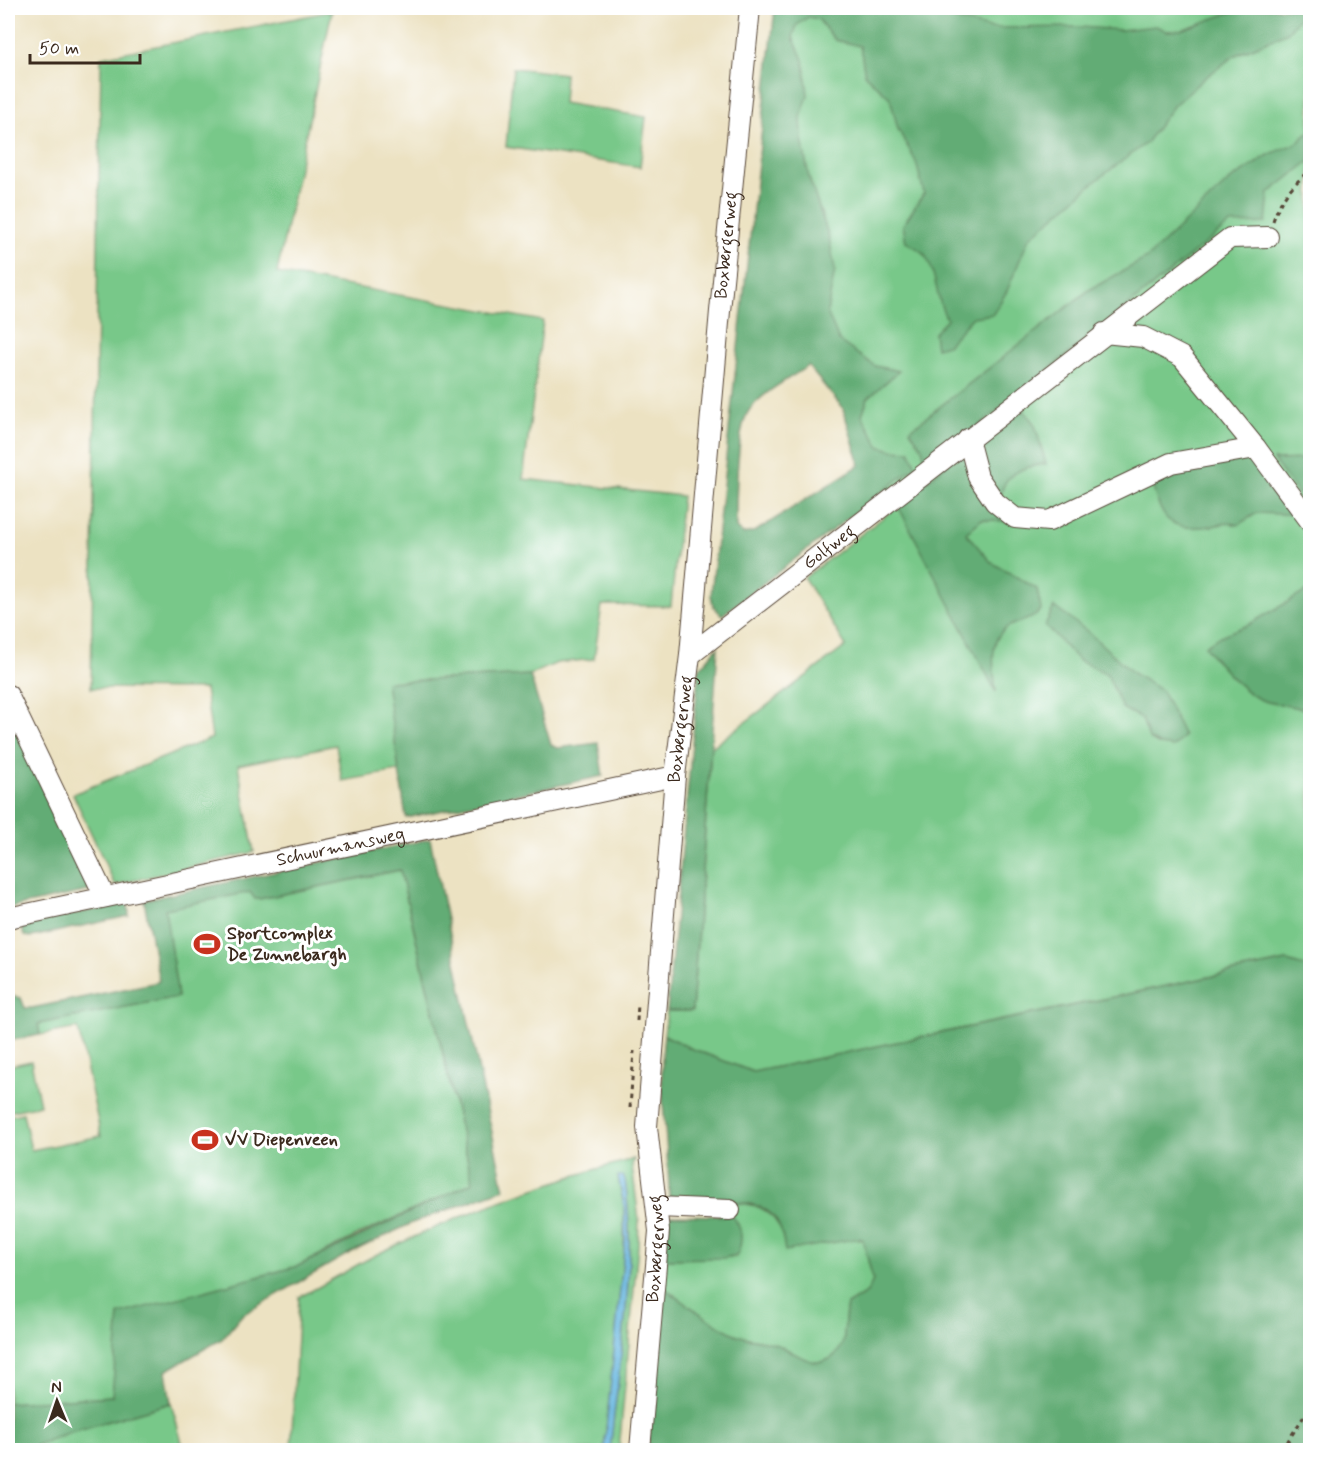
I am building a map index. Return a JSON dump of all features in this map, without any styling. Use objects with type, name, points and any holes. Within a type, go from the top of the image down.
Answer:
[{"type":"street","name":"Boxbergerweg","points":[[640,1450],[658,1256],[658,1207],[647,1127],[675,776],[690,655],[720,311],[750,8]]},
{"type":"street","name":"Golfweg","points":[[690,655],[1104,333],[1230,238],[1268,237]]},
{"type":"street","points":[[1104,333],[1143,337],[1182,357],[1256,448],[1311,521]]},
{"type":"street","points":[[968,439],[978,477],[995,502],[1015,518],[1049,521],[1171,463],[1256,448]]},
{"type":"street","points":[[8,695],[105,897]]},
{"type":"street","name":"Schuurmansweg","points":[[8,918],[675,776]]},
{"type":"street","points":[[658,1207],[730,1210]]},
{"type":"path","points":[[1268,237],[1280,200],[1290,187],[1311,171]]},
{"type":"path","points":[[1282,1450],[1311,1407]]},
{"type":"green space","points":[[775,8],[1310,8],[1310,968],[1287,961],[1276,963],[753,1072],[690,1048],[664,1035],[667,1011],[692,1011],[711,748],[846,646],[804,578],[898,506],[860,465],[843,408],[808,366]]},
{"type":"green space","points":[[775,8],[919,8],[990,28],[1081,27],[1121,30],[1156,26],[1167,31],[1181,30],[1243,8],[1310,8],[1310,12],[1301,15],[1288,32],[1234,56],[1174,105],[1146,143],[1097,180],[1029,238],[1007,291],[993,314],[973,317],[947,345],[936,348],[934,333],[947,319],[940,304],[929,263],[921,251],[906,242],[903,225],[924,193],[916,162],[898,129],[890,98],[865,75],[860,46],[835,40],[818,19],[808,17],[797,25],[793,37],[804,62],[808,95],[801,117],[802,139],[809,178],[829,237],[835,270],[827,312],[839,341],[875,366],[899,371],[868,398],[862,415],[879,446],[892,450],[910,451],[916,466],[722,615],[713,606],[711,595]],"holes":[[[808,366],[843,408],[860,465],[756,531],[743,534],[736,528],[737,486],[741,435],[748,412],[768,393]]]},
{"type":"green space","points":[[332,11],[277,273],[543,321],[523,479],[682,496],[671,606],[602,605],[594,659],[557,663],[530,675],[387,682],[399,771],[342,781],[336,745],[238,765],[254,852],[115,885],[73,794],[212,738],[205,689],[91,688],[101,57]]},
{"type":"green space","points":[[513,68],[565,74],[563,103],[646,117],[640,167],[506,147]]},
{"type":"green space","points":[[1310,131],[1310,161],[1269,193],[1266,223],[1230,224],[927,467],[922,448],[910,430],[1089,290],[1147,258],[1230,180],[1270,154],[1297,143]]},
{"type":"green space","points":[[1024,410],[1035,425],[1046,464],[1015,472],[1005,483],[1001,499],[979,477],[975,443]]},
{"type":"green space","points":[[965,449],[1012,522],[982,519],[966,533],[991,562],[1037,589],[1041,610],[1031,618],[1004,630],[998,637],[993,654],[996,692],[898,506]]},
{"type":"green space","points":[[1254,452],[1302,515],[1257,513],[1238,525],[1227,523],[1184,527],[1175,524],[1162,512],[1150,478],[1158,474]]},
{"type":"green space","points":[[1310,459],[1310,509],[1273,460]]},
{"type":"green space","points":[[1310,589],[1310,711],[1257,698],[1232,678],[1205,646],[1220,636],[1248,625]]},
{"type":"green space","points":[[1054,607],[1087,631],[1133,673],[1162,691],[1184,736],[1173,747],[1160,745],[1149,739],[1142,719],[1122,708],[1107,674],[1078,660],[1045,625]]},
{"type":"green space","points":[[718,647],[692,1011],[667,1011],[699,669]]},
{"type":"green space","points":[[530,675],[551,745],[557,748],[598,743],[603,776],[406,818],[386,682]]},
{"type":"green space","points":[[8,707],[98,889],[8,908]]},
{"type":"green space","points":[[430,839],[504,1189],[412,1223],[346,1255],[242,1315],[222,1339],[166,1371],[171,1403],[67,1433],[24,1450],[8,1450],[8,1403],[112,1396],[119,1314],[298,1266],[473,1182],[400,870],[259,899],[255,899],[250,892],[165,909],[178,997],[38,1024],[40,1035],[8,1041],[8,990],[10,996],[21,998],[25,1008],[32,1008],[159,981],[144,900]]},
{"type":"green space","points":[[400,870],[473,1183],[358,1235],[298,1266],[199,1293],[114,1379],[113,1396],[8,1403],[8,1116],[23,1113],[31,1150],[101,1136],[78,1028],[40,1035],[38,1024],[178,997],[164,909],[250,892],[259,899]]},
{"type":"green space","points":[[128,903],[129,916],[32,937],[24,936],[21,925]]},
{"type":"green space","points":[[1287,961],[1310,968],[1310,1450],[648,1450],[663,1287],[728,1331],[777,1345],[815,1362],[822,1362],[840,1349],[847,1305],[868,1292],[873,1280],[863,1240],[860,1238],[785,1251],[777,1221],[761,1207],[722,1201],[669,1204],[662,1077],[664,1035],[690,1048],[753,1072]]},
{"type":"green space","points":[[31,1061],[40,1105],[8,1112],[8,1066]]},
{"type":"green space","points":[[634,1159],[632,1165],[639,1220],[638,1246],[619,1450],[610,1450],[626,1315],[629,1246],[625,1180],[618,1178],[624,1205],[624,1249],[604,1450],[291,1450],[299,1297],[377,1255],[448,1222],[540,1187]]},
{"type":"green space","points":[[715,1202],[746,1204],[763,1209],[777,1223],[782,1233],[863,1240],[873,1280],[868,1292],[847,1305],[844,1337],[836,1354],[822,1362],[815,1362],[777,1345],[737,1335],[709,1319],[663,1287],[665,1259],[736,1257]]},
{"type":"green space","points":[[668,1215],[732,1216],[736,1220],[741,1235],[737,1255],[724,1258],[665,1259]]},
{"type":"green space","points":[[171,1403],[184,1450],[24,1450],[67,1433]]},
{"type":"water","points":[[618,1176],[623,1176],[625,1180],[629,1247],[628,1281],[610,1450],[604,1450],[625,1240],[624,1205]]},
{"type":"place","name":"Sportcomplex De Zunnebargh","points":[[207,944]]},
{"type":"place","name":"VV Diepenveen","points":[[205,1140]]}]
